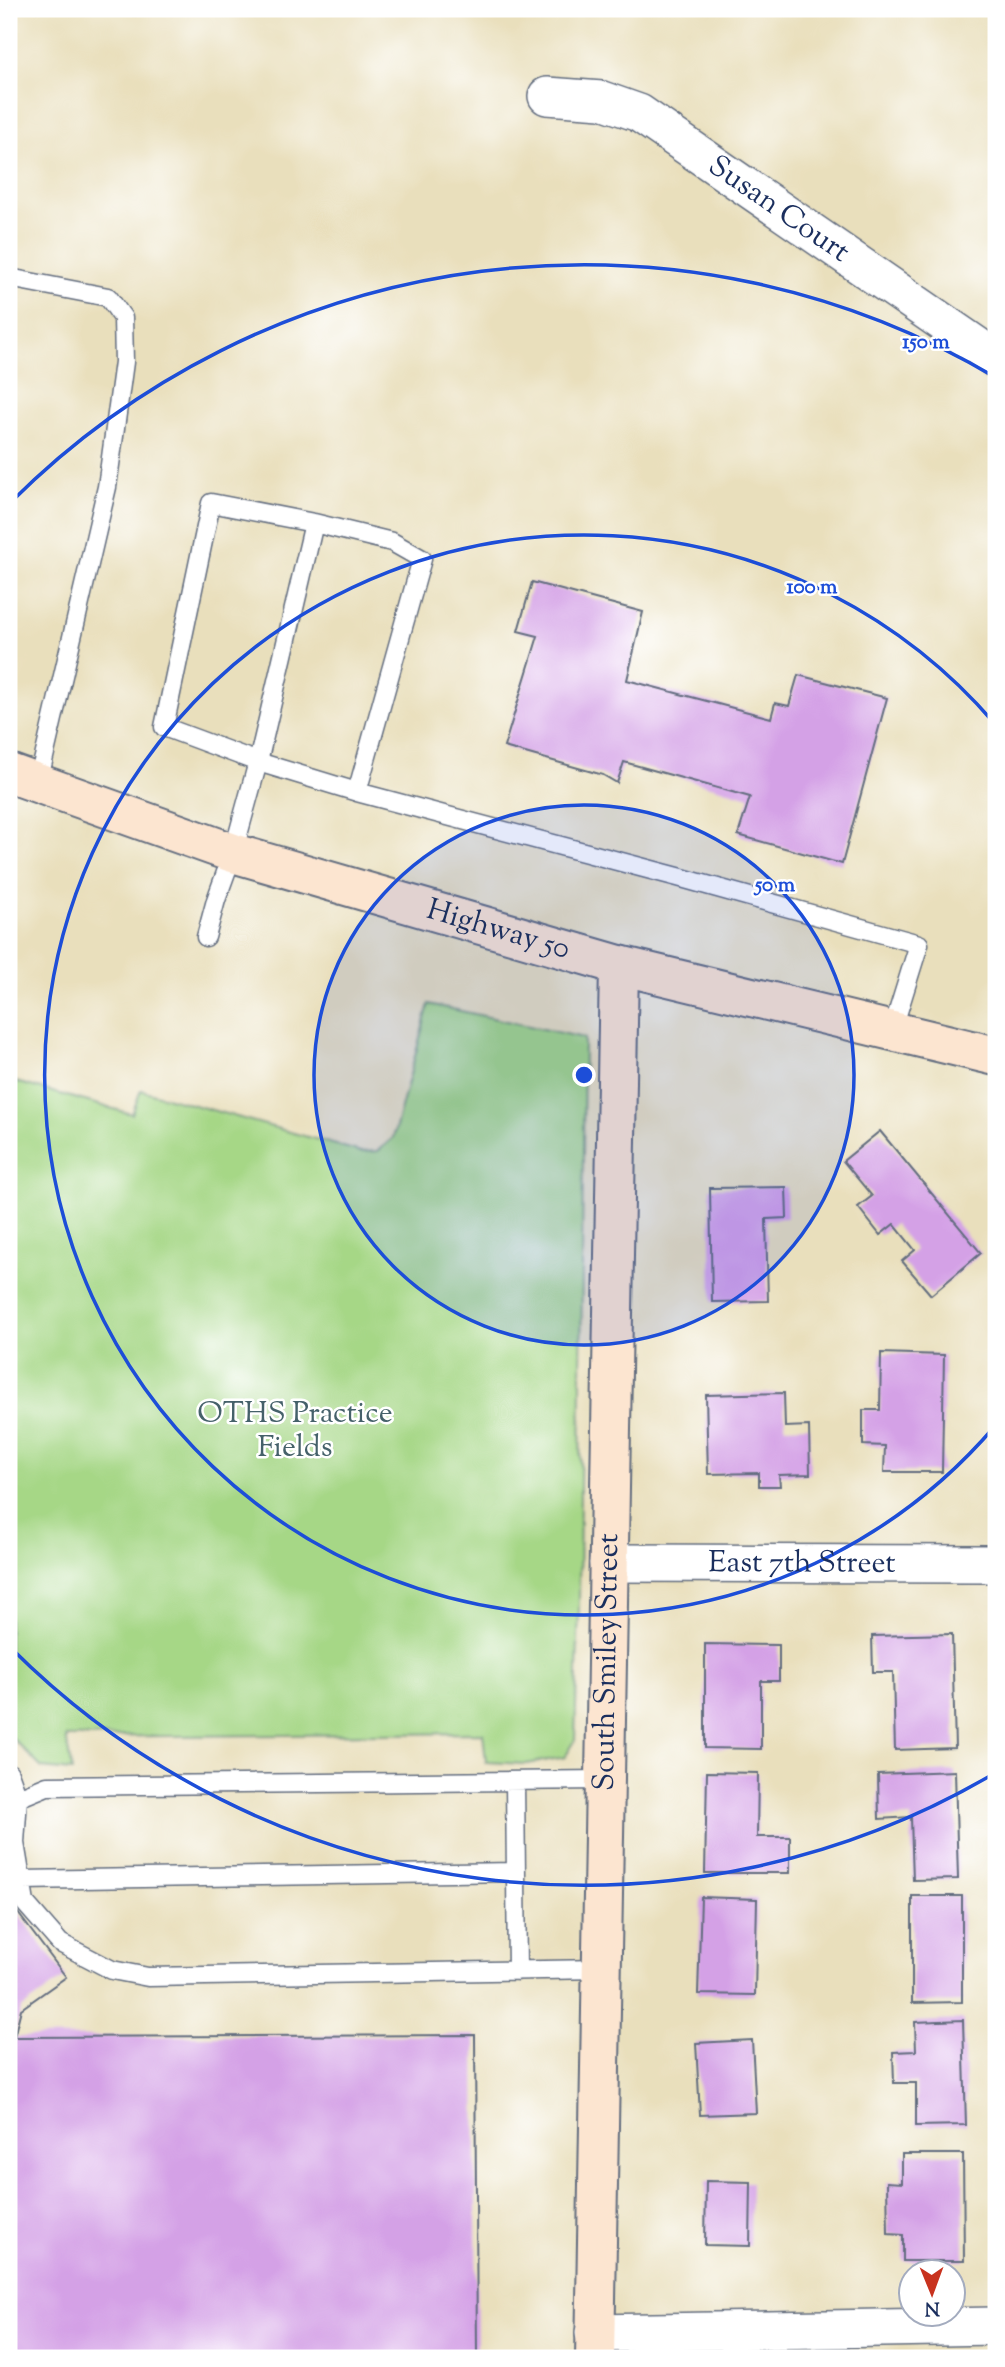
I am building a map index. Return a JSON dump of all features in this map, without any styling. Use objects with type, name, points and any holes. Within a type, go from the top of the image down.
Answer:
[{"type":"street","name":"Susan Court","points":[[547,96],[602,100],[639,113],[996,359]]},
{"type":"street","name":"Highway 50","points":[[23,778],[233,853],[619,965],[996,1056]]},
{"type":"street","name":"South Smiley Street","points":[[594,2346],[619,965]]},
{"type":"street","name":"East 7th Street","points":[[608,1563],[996,1564]]},
{"type":"street","points":[[594,2346],[996,2326]]},
{"type":"lane","points":[[9,278],[108,297],[123,318],[124,362],[107,487],[23,778]]},
{"type":"lane","points":[[357,792],[422,559],[392,542],[314,523],[211,503],[164,727],[258,762],[357,792],[919,944],[892,1031]]},
{"type":"lane","points":[[206,937],[258,762],[314,523]]},
{"type":"lane","points":[[9,1773],[18,1798],[15,1843],[25,1903],[60,1942],[112,1970],[148,1977],[601,1969]]},
{"type":"lane","points":[[515,1780],[517,1970]]},
{"type":"lane","points":[[18,1798],[47,1786],[604,1780]]},
{"type":"lane","points":[[22,1880],[516,1872]]},
{"type":"green space","name":"OTHS Practice Fields","points":[[429,1004],[584,1038],[579,1605],[575,1741],[565,1757],[527,1764],[486,1762],[483,1733],[66,1737],[72,1771],[42,1768],[9,1735],[9,1080],[132,1114],[141,1090],[361,1152],[378,1151],[393,1138]]},
{"type":"building","points":[[532,582],[643,612],[627,680],[771,718],[775,703],[789,706],[798,675],[887,698],[842,864],[738,835],[750,797],[624,762],[617,783],[603,775],[504,747],[538,636],[518,631]]},
{"type":"building","points":[[880,1131],[981,1253],[931,1295],[902,1261],[915,1250],[894,1224],[880,1235],[858,1207],[872,1196],[843,1161]]},
{"type":"building","points":[[786,1187],[787,1218],[766,1219],[768,1301],[712,1302],[710,1188]]},
{"type":"building","points":[[881,1353],[944,1355],[942,1472],[884,1472],[885,1446],[863,1445],[863,1410],[880,1410]]},
{"type":"building","points":[[784,1393],[785,1427],[809,1426],[810,1474],[779,1475],[780,1486],[759,1486],[759,1473],[708,1474],[706,1395]]},
{"type":"building","points":[[952,1634],[955,1748],[895,1750],[893,1672],[873,1672],[872,1636]]},
{"type":"building","points":[[705,1644],[779,1645],[779,1681],[761,1681],[761,1749],[705,1748]]},
{"type":"building","points":[[955,1771],[958,1879],[913,1880],[911,1817],[879,1819],[878,1774]]},
{"type":"building","points":[[707,1772],[758,1773],[757,1837],[790,1837],[790,1873],[705,1873]]},
{"type":"building","points":[[912,1896],[962,1896],[962,2002],[912,2003]]},
{"type":"building","points":[[701,1897],[757,1899],[755,1995],[698,1994]]},
{"type":"building","points":[[18,1913],[66,1977],[21,2009],[14,2037],[475,2035],[477,2358],[9,2358],[9,1920]]},
{"type":"building","points":[[963,2020],[966,2125],[916,2126],[916,2083],[894,2083],[893,2052],[916,2051],[915,2022]]},
{"type":"building","points":[[752,2040],[756,2113],[700,2115],[696,2043]]},
{"type":"building","points":[[902,2154],[963,2154],[964,2258],[903,2258],[903,2235],[888,2234],[887,2182],[902,2183]]},
{"type":"building","points":[[706,2181],[751,2182],[750,2246],[705,2245]]}]
